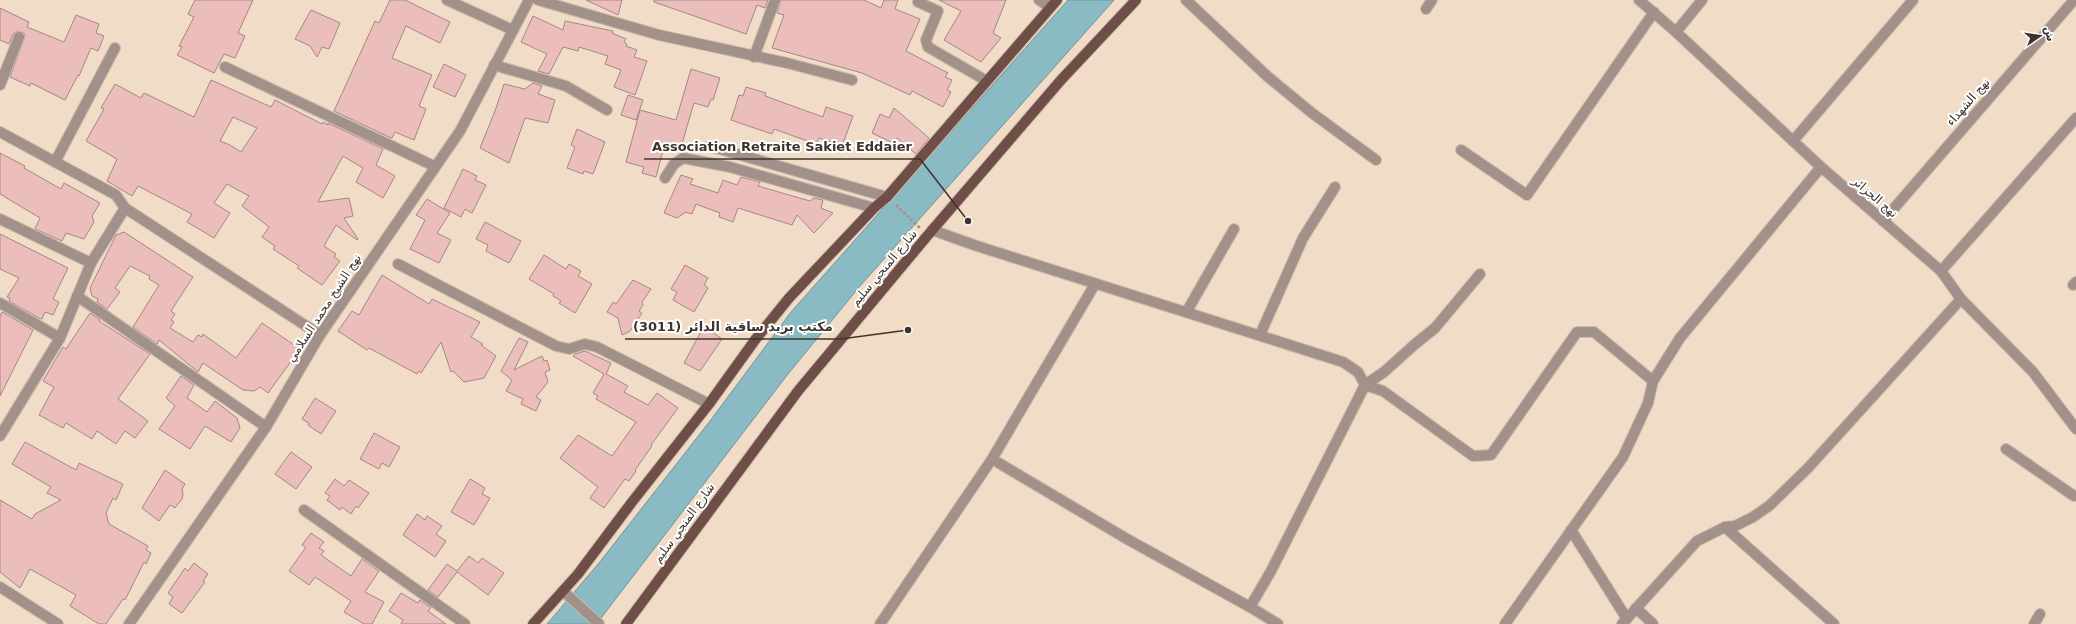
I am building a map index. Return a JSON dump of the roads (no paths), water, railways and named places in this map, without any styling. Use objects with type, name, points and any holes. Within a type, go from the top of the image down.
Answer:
[{"type":"main road","name":"شارع المنجي سليم","points":[[626,624],[798,392],[932,230],[1061,80],[1136,0]]},
{"type":"main road","points":[[533,624],[565,594],[578,574],[632,502],[709,404],[755,340],[789,298],[874,208],[889,198],[985,80],[1053,3]]},
{"type":"street","points":[[447,0],[513,30]]},
{"type":"street","name":"نهج الشيخ محمد السلامي","points":[[129,624],[266,427],[320,335],[434,166],[460,131],[529,0]]},
{"type":"street","points":[[538,0],[659,35],[852,80]]},
{"type":"street","points":[[754,57],[775,0]]},
{"type":"street","points":[[1039,0],[1053,3]]},
{"type":"street","points":[[1186,0],[1267,76],[1312,113],[1376,160]]},
{"type":"street","points":[[1426,9],[1432,0]]},
{"type":"street","name":"نهج الجزائر","points":[[1639,0],[1676,32],[1821,167],[1940,271],[1961,298],[2033,372],[2076,430]]},
{"type":"street","points":[[1676,32],[1702,0]]},
{"type":"street","points":[[1793,141],[1913,0]]},
{"type":"street","name":"نهج الشهداء","points":[[1882,221],[2074,0]]},
{"type":"street","points":[[918,2],[938,11],[926,40],[928,47],[985,80]]},
{"type":"street","points":[[1461,150],[1526,195],[1654,12]]},
{"type":"street","points":[[0,85],[19,37]]},
{"type":"street","points":[[55,162],[115,48]]},
{"type":"street","points":[[494,65],[566,86],[607,110]]},
{"type":"street","points":[[225,67],[434,166]]},
{"type":"street","points":[[1940,271],[2076,118]]},
{"type":"street","points":[[0,132],[116,195],[125,208],[320,335]]},
{"type":"street","points":[[709,146],[889,198]]},
{"type":"street","points":[[665,178],[674,164],[683,158],[730,167],[874,208]]},
{"type":"street","points":[[1505,624],[1623,457],[1645,409],[1653,381],[1680,338],[1821,167]]},
{"type":"street","points":[[1260,335],[1302,238],[1335,186]]},
{"type":"street","points":[[0,436],[60,338],[91,262],[125,208]]},
{"type":"street","points":[[0,219],[91,262]]},
{"type":"street","points":[[1187,311],[1234,229]]},
{"type":"street","points":[[932,230],[1095,284],[1187,311],[1343,362],[1358,372],[1365,385],[1383,391],[1473,456],[1491,455],[1577,332],[1594,332],[1653,381]]},
{"type":"street","points":[[398,264],[556,346],[569,349],[585,344],[597,347],[709,404]]},
{"type":"street","points":[[1250,607],[1271,572],[1365,385],[1384,372],[1435,328],[1480,274]]},
{"type":"street","points":[[880,624],[992,459],[1095,284]]},
{"type":"street","points":[[77,296],[266,427]]},
{"type":"street","points":[[1571,530],[1624,621],[1697,541],[1725,527],[1735,526],[1753,517],[1769,506],[1808,468],[1961,298]]},
{"type":"street","points":[[0,303],[60,338]]},
{"type":"street","points":[[2006,449],[2075,495]]},
{"type":"street","points":[[992,459],[1127,539],[1278,624]]},
{"type":"street","points":[[304,510],[465,624]]},
{"type":"street","points":[[1725,527],[1834,624]]},
{"type":"street","points":[[0,587],[58,624]]},
{"type":"street","points":[[565,594],[599,624]]},
{"type":"street","points":[[1636,608],[1653,624]]},
{"type":"street","points":[[2034,624],[2040,614]]},
{"type":"water","points":[[1068,0],[1114,0],[860,286],[788,374],[598,622],[596,624],[547,624],[599,563],[710,421],[791,312]]},
{"type":"place","name":"Association Retraite Sakiet Eddaier","points":[[968,221]]},
{"type":"place","name":"مكتب بريد ساقية الدائر (3011)","points":[[908,330]]}]
